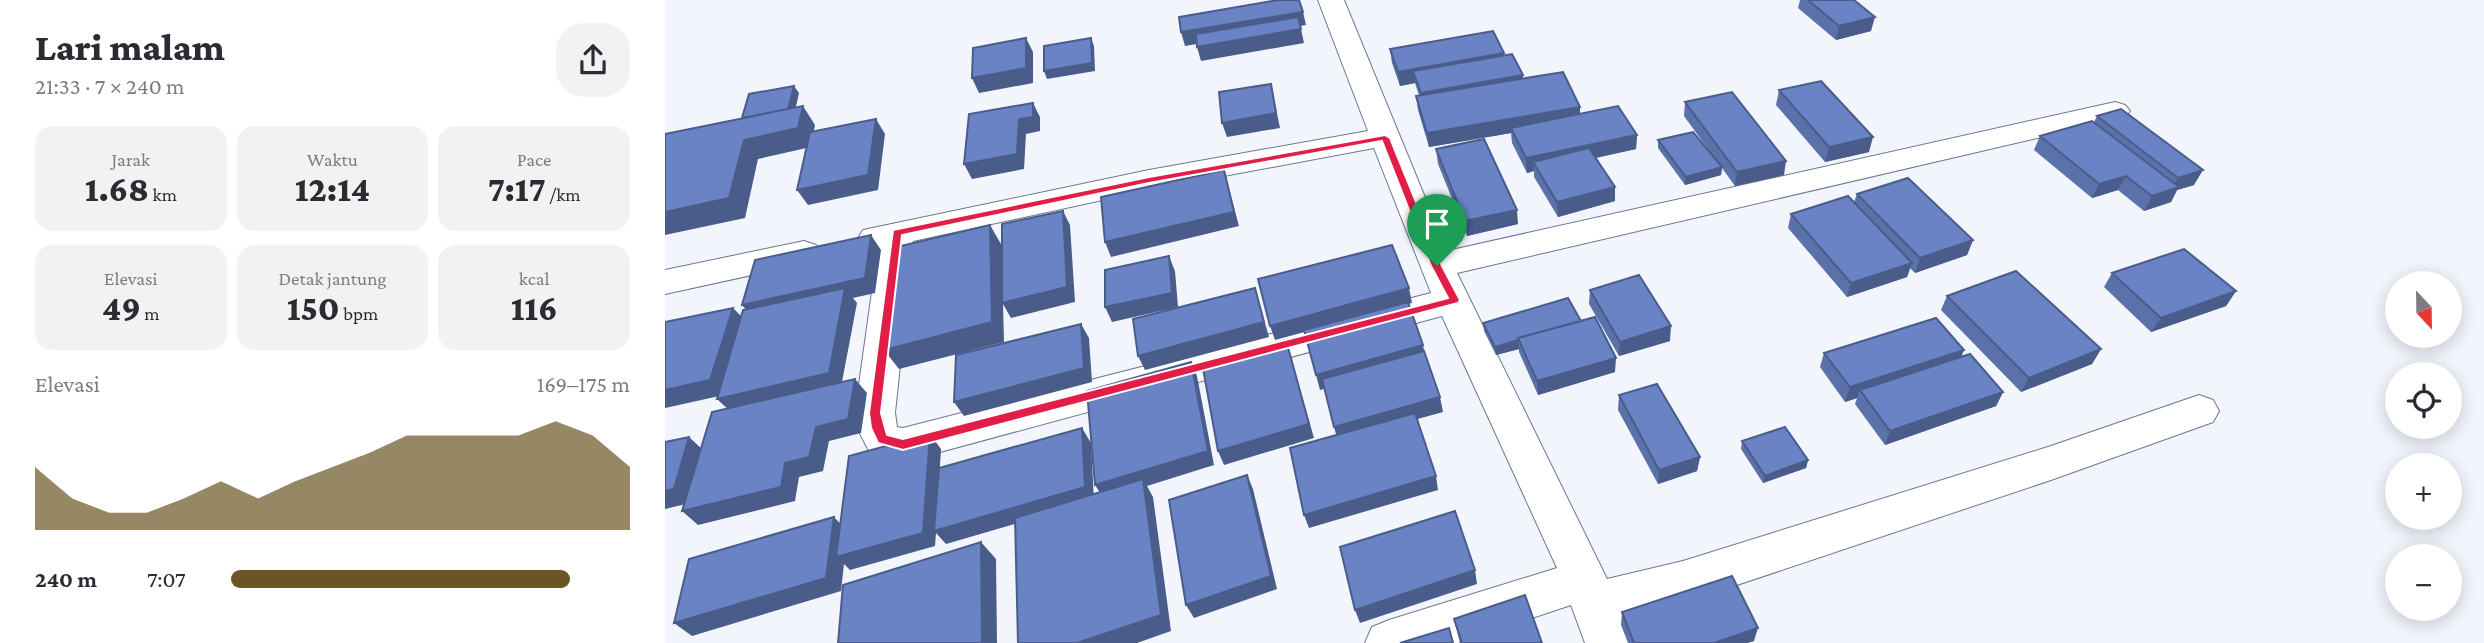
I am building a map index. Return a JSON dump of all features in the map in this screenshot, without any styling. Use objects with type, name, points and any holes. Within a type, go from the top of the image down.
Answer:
[{"type":"street","points":[[1331,0],[1437,266],[1589,591],[1609,643]]},
{"type":"street","points":[[1437,266],[2115,111]]},
{"type":"street","points":[[665,282],[1149,180],[1385,138]]},
{"type":"street","points":[[897,233],[875,413],[877,428],[883,439],[903,444],[1454,300]]},
{"type":"street","points":[[1389,643],[1589,591],[1683,582],[2051,463],[2199,411]]},
{"type":"building","points":[[1278,0],[1299,0],[1303,12],[1181,32],[1179,17]]},
{"type":"building","points":[[1808,0],[1854,0],[1875,17],[1839,26]]},
{"type":"building","points":[[1298,17],[1301,29],[1197,47],[1196,34]]},
{"type":"building","points":[[1493,31],[1504,53],[1398,72],[1390,49]]},
{"type":"building","points":[[1026,38],[1026,68],[972,78],[973,48]]},
{"type":"building","points":[[1091,38],[1092,63],[1044,71],[1044,46]]},
{"type":"building","points":[[1512,54],[1523,75],[1421,93],[1413,71]]},
{"type":"building","points":[[1563,72],[1580,107],[1427,133],[1416,96]]},
{"type":"building","points":[[1821,81],[1873,137],[1829,147],[1779,90]]},
{"type":"building","points":[[1271,84],[1276,113],[1222,123],[1219,92]]},
{"type":"building","points":[[794,86],[788,109],[742,118],[749,94]]},
{"type":"building","points":[[1732,92],[1786,161],[1737,172],[1685,102]]},
{"type":"building","points":[[1033,103],[1033,117],[1019,119],[1017,154],[964,164],[969,114]]},
{"type":"building","points":[[803,106],[798,128],[744,140],[729,198],[665,212],[665,134]]},
{"type":"building","points":[[1618,106],[1637,135],[1526,158],[1511,128]]},
{"type":"building","points":[[2121,109],[2203,170],[2178,178],[2097,116]]},
{"type":"building","points":[[876,119],[868,175],[797,190],[810,132]]},
{"type":"building","points":[[2092,121],[2179,187],[2152,196],[2126,176],[2099,184],[2040,136]]},
{"type":"building","points":[[1693,132],[1722,167],[1686,177],[1658,140]]},
{"type":"building","points":[[1484,139],[1517,210],[1465,221],[1436,149]]},
{"type":"building","points":[[1589,148],[1615,187],[1557,202],[1533,162]]},
{"type":"building","points":[[1224,170],[1234,212],[1105,242],[1101,197]]},
{"type":"building","points":[[1908,178],[1973,240],[1920,258],[1857,194]]},
{"type":"building","points":[[1848,196],[1912,263],[1851,283],[1791,214]]},
{"type":"building","points":[[1063,211],[1067,287],[1002,303],[1002,224]]},
{"type":"building","points":[[990,225],[992,322],[884,350],[892,248]]},
{"type":"building","points":[[871,235],[865,278],[742,305],[755,260]]},
{"type":"building","points":[[1392,245],[1409,288],[1270,326],[1258,279]]},
{"type":"building","points":[[2184,249],[2236,291],[2161,318],[2112,273]]},
{"type":"building","points":[[1169,256],[1172,293],[1105,307],[1105,270]]},
{"type":"building","points":[[2016,271],[2101,349],[2029,378],[1947,296]]},
{"type":"building","points":[[1639,275],[1671,326],[1620,342],[1590,290]]},
{"type":"building","points":[[845,288],[829,373],[717,399],[743,310]]},
{"type":"building","points":[[1255,288],[1264,322],[1138,356],[1133,319]]},
{"type":"building","points":[[1568,298],[1581,321],[1495,347],[1483,323]]},
{"type":"building","points":[[1408,302],[1423,345],[1316,375],[1304,330]]},
{"type":"building","points":[[733,308],[710,380],[665,390],[665,322]]},
{"type":"building","points":[[1595,317],[1616,358],[1537,381],[1518,338]]},
{"type":"building","points":[[1936,318],[1964,350],[1850,387],[1824,353]]},
{"type":"building","points":[[1081,324],[1084,368],[954,402],[956,355]]},
{"type":"building","points":[[1286,340],[1309,424],[1218,451],[1202,363]]},
{"type":"building","points":[[1424,351],[1440,397],[1334,427],[1322,379]]},
{"type":"building","points":[[1970,354],[2003,392],[1890,431],[1860,390]]},
{"type":"building","points":[[1191,362],[1208,451],[1095,485],[1087,391]]},
{"type":"building","points":[[855,379],[848,419],[816,427],[809,457],[785,463],[781,487],[682,511],[712,412]]},
{"type":"building","points":[[1657,384],[1700,457],[1659,470],[1619,395]]},
{"type":"building","points":[[1415,413],[1436,476],[1304,515],[1290,448]]},
{"type":"building","points":[[1785,427],[1808,460],[1765,476],[1742,441]]},
{"type":"building","points":[[1082,428],[1085,487],[934,531],[939,468]]},
{"type":"building","points":[[930,434],[923,533],[836,557],[849,456]]},
{"type":"building","points":[[689,437],[674,489],[665,491],[665,442]]},
{"type":"building","points":[[1247,475],[1271,576],[1186,605],[1169,500]]},
{"type":"building","points":[[1143,479],[1161,615],[1077,643],[1018,643],[1015,518]]},
{"type":"building","points":[[1455,511],[1475,570],[1355,610],[1340,547]]},
{"type":"building","points":[[834,517],[826,578],[674,623],[689,559]]},
{"type":"building","points":[[981,542],[982,643],[838,643],[843,585]]},
{"type":"building","points":[[1732,576],[1758,628],[1714,643],[1634,643],[1622,612]]},
{"type":"building","points":[[1525,595],[1542,643],[1462,643],[1454,619]]},
{"type":"building","points":[[1449,628],[1453,643],[1400,643]]},
{"type":"route","points":[[1385,138],[1437,266],[1454,300],[903,444],[883,439],[877,428],[875,413],[897,233],[1149,180],[1385,138]]}]
